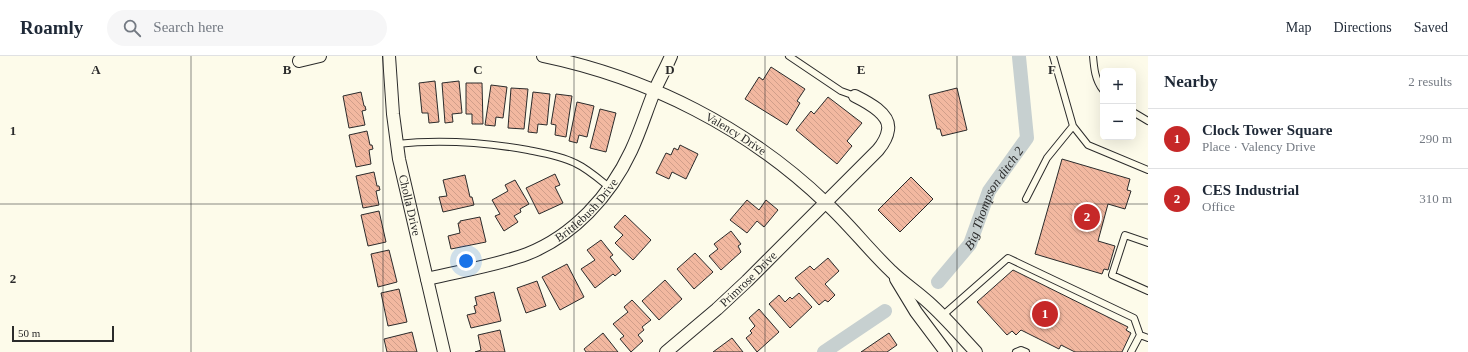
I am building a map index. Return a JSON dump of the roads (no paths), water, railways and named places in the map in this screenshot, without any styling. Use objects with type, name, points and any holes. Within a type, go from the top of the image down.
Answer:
[{"type":"street","points":[[299,61],[320,56]]},
{"type":"street","name":"Cholla Drive","points":[[389,56],[396,144],[444,352]]},
{"type":"street","name":"Valency Drive","points":[[543,56],[605,72],[655,90],[694,108],[755,145],[779,162],[826,203],[891,271],[928,302],[976,352]]},
{"type":"street","name":"Brittlebush Drive","points":[[427,278],[512,259],[544,246],[581,220],[610,188],[631,152],[655,90],[671,56]]},
{"type":"street","name":"Primrose Drive","points":[[666,352],[732,295],[878,150],[886,138],[889,128],[886,119],[879,110],[855,96]]},
{"type":"street","name":"Valency Drive","points":[[891,271],[916,312],[946,352]]},
{"type":"lane","points":[[789,56],[841,91],[855,96]]},
{"type":"lane","points":[[1053,56],[1073,126],[1088,145],[1148,170]]},
{"type":"lane","points":[[1093,56],[1094,68],[1100,86]]},
{"type":"lane","points":[[1136,114],[1148,121]]},
{"type":"lane","points":[[1026,199],[1047,158],[1073,126]]},
{"type":"lane","points":[[396,144],[426,141],[455,141],[497,144],[543,153],[575,163],[610,188]]},
{"type":"lane","points":[[1148,243],[1125,235],[1112,275],[1148,291]]},
{"type":"lane","points":[[942,316],[1008,258],[1134,318],[1140,335],[1131,352]]},
{"type":"lane","points":[[1140,335],[1148,338]]},
{"type":"lane","points":[[1016,352],[1021,350],[1026,352]]},
{"type":"waterway","name":"Big Thompson ditch 2","points":[[938,282],[970,244],[989,191],[1027,138],[1019,57]]},
{"type":"waterway","name":"Big Thompson ditch 2","points":[[824,352],[885,311]]},
{"type":"place","name":"CES Industrial","points":[[1087,217]]},
{"type":"place","name":"Clock Tower Square","points":[[1045,314]]}]
